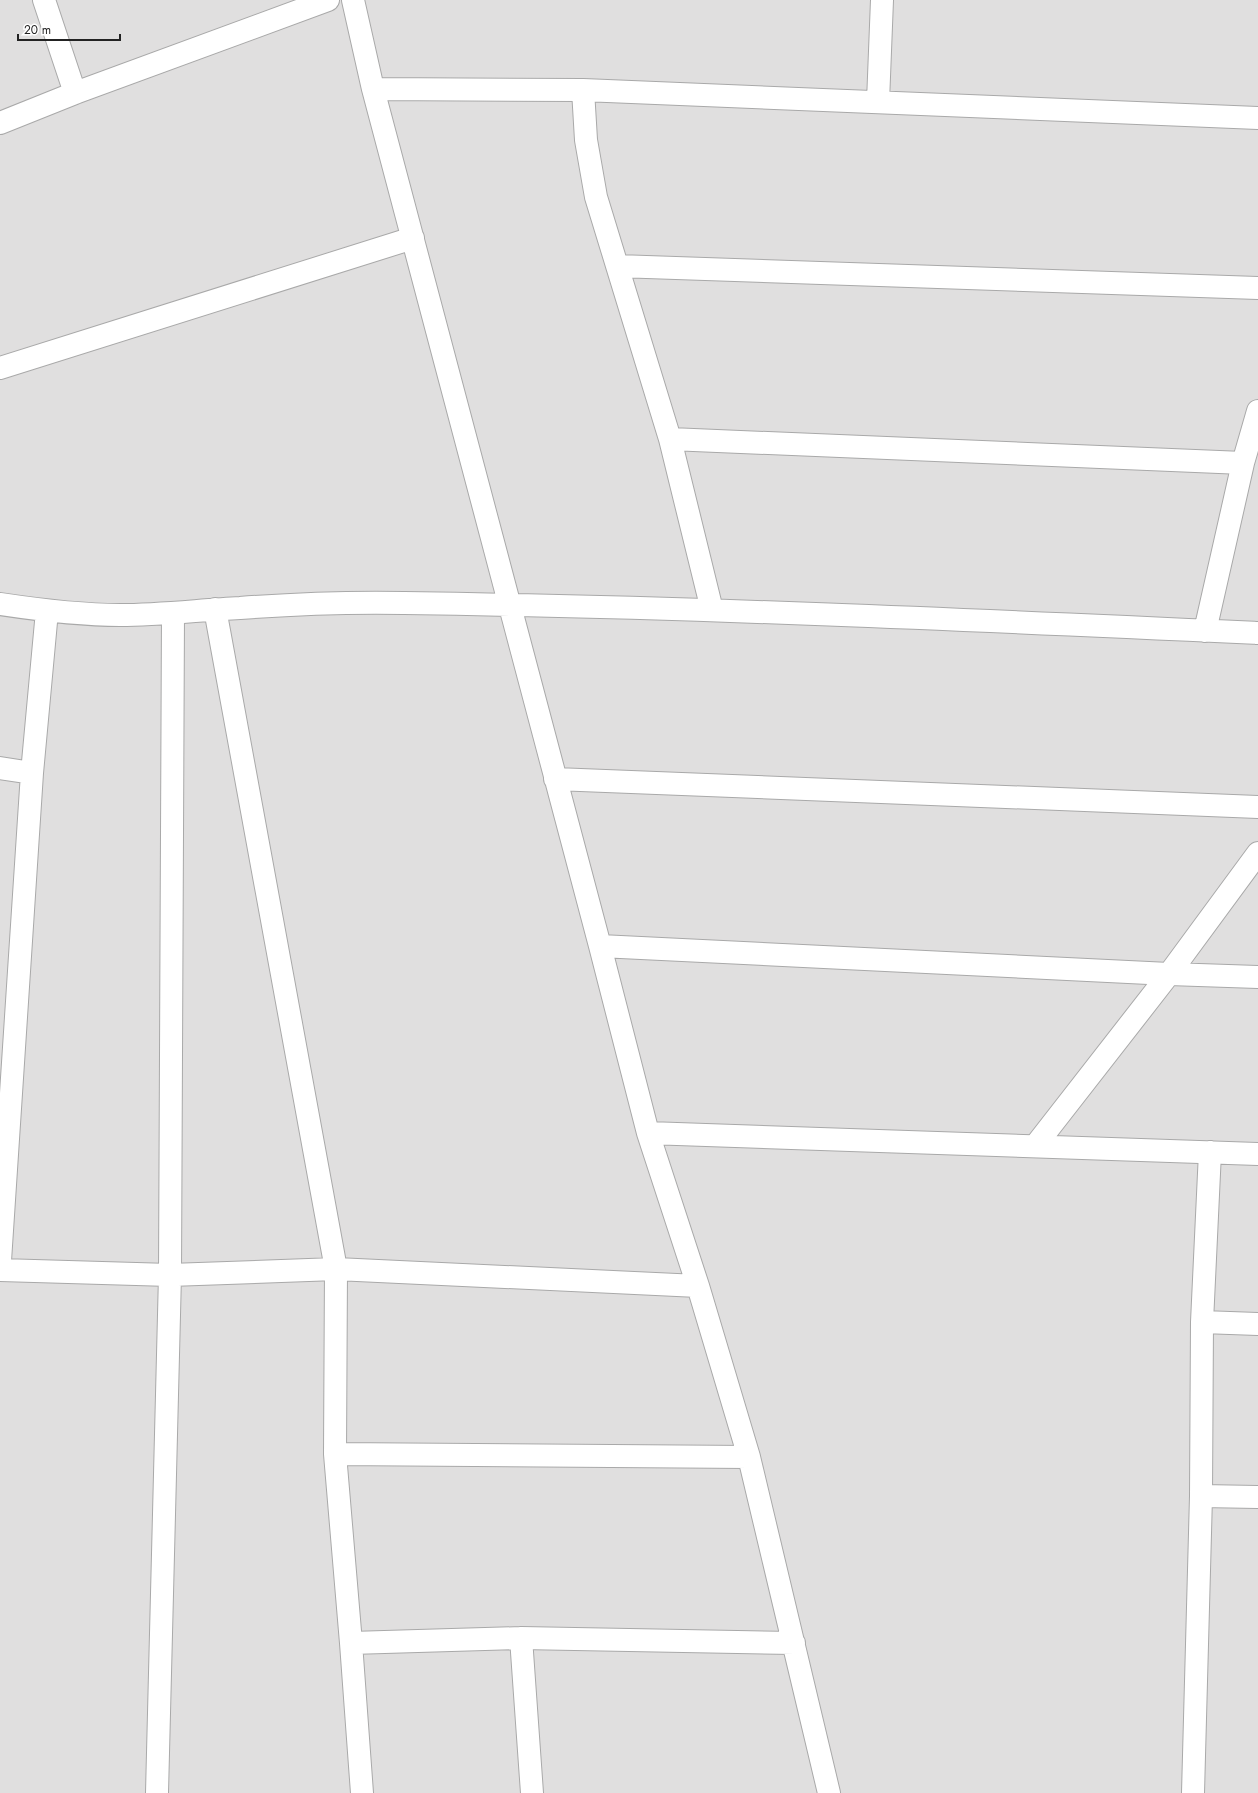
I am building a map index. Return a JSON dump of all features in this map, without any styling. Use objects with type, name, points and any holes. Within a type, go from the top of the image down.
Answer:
[{"type":"street","points":[[44,0],[75,93]]},
{"type":"street","points":[[0,123],[75,93],[328,0]]},
{"type":"street","points":[[353,0],[373,89],[510,604],[648,1133],[698,1286],[749,1457],[829,1793]]},
{"type":"street","points":[[878,102],[882,0]]},
{"type":"street","points":[[373,89],[583,90],[1258,118]]},
{"type":"street","points":[[583,90],[586,140],[596,196],[670,439],[712,610]]},
{"type":"street","points":[[0,368],[413,238]]},
{"type":"street","points":[[617,266],[1258,288]]},
{"type":"street","points":[[1205,631],[1243,463],[1258,410]]},
{"type":"street","points":[[670,439],[1243,463]]},
{"type":"street","points":[[0,604],[46,610],[117,615],[173,614],[215,609],[289,604],[370,602],[510,604],[712,610],[1258,633]]},
{"type":"street","points":[[215,609],[336,1269],[335,1454],[362,1793]]},
{"type":"street","points":[[0,1261],[8,1017],[32,773],[46,610]]},
{"type":"street","points":[[157,1793],[170,1275],[173,614]]},
{"type":"street","points":[[0,768],[32,773]]},
{"type":"street","points":[[555,779],[1258,807]]},
{"type":"street","points":[[1035,1146],[1169,974],[1258,853]]},
{"type":"street","points":[[600,946],[1258,977]]},
{"type":"street","points":[[648,1133],[1258,1154]]},
{"type":"street","points":[[1193,1793],[1201,1496],[1202,1322],[1210,1152]]},
{"type":"street","points":[[0,1270],[170,1275],[336,1269],[698,1286]]},
{"type":"street","points":[[1202,1322],[1258,1324]]},
{"type":"street","points":[[335,1454],[749,1457]]},
{"type":"street","points":[[1201,1496],[1258,1498]]},
{"type":"street","points":[[351,1642],[521,1638],[794,1643]]},
{"type":"street","points":[[521,1638],[532,1793]]},
{"type":"shaded area","points":[[0,0],[1258,0],[1258,1793],[0,1793]]}]
